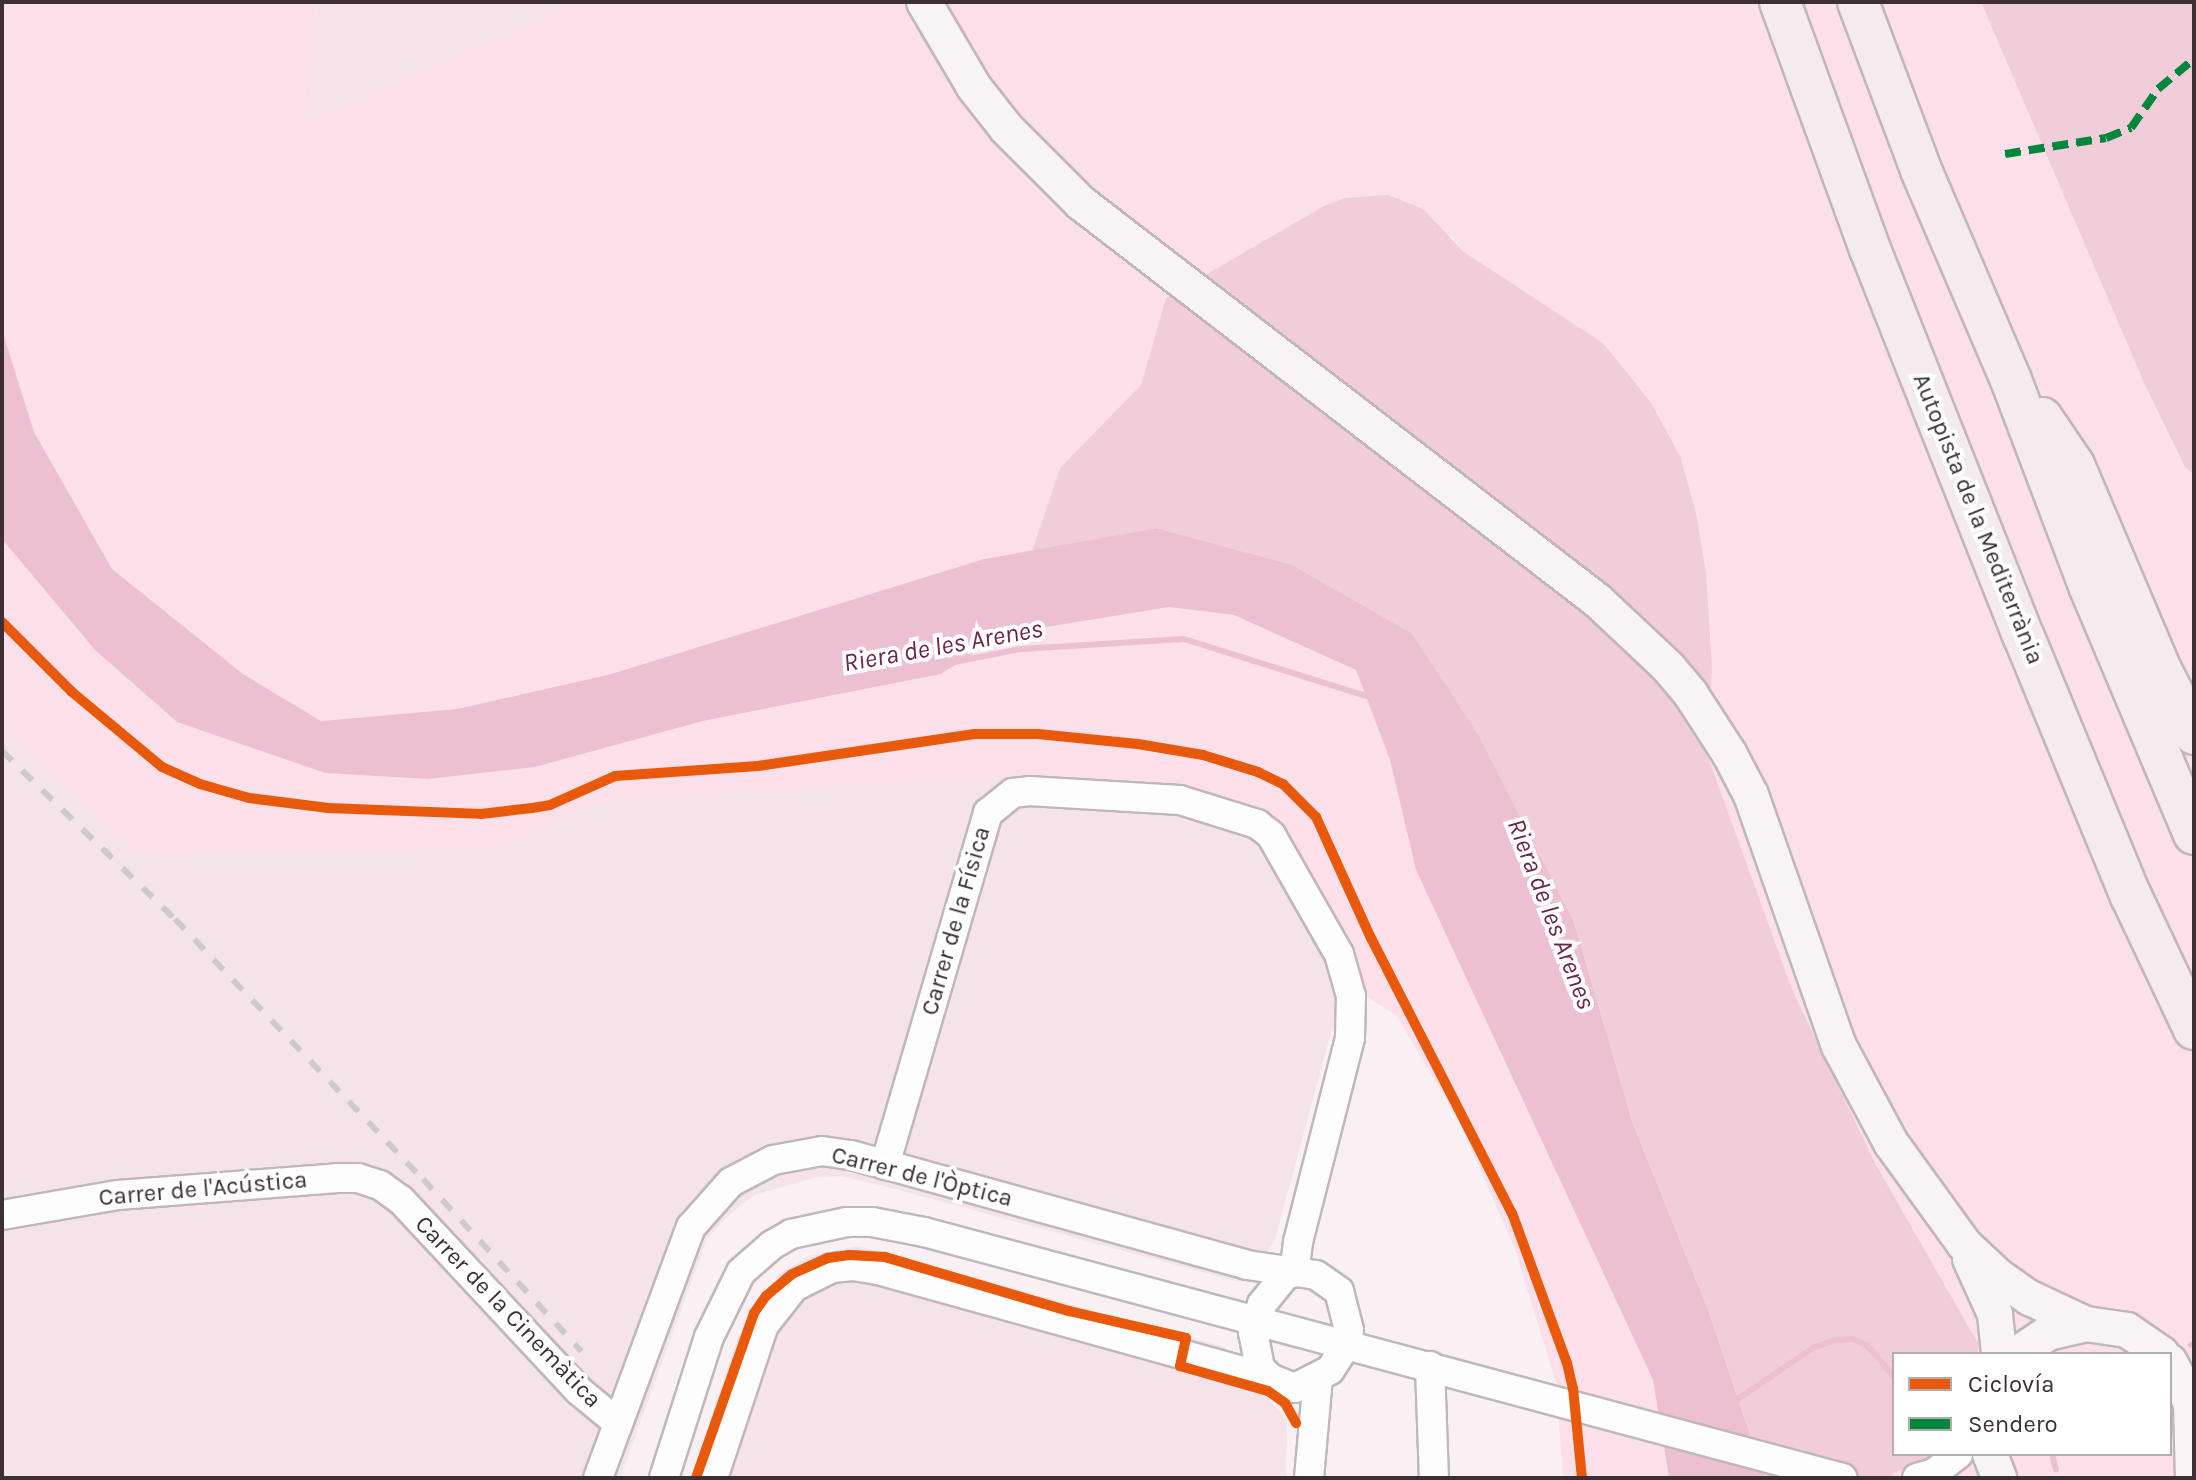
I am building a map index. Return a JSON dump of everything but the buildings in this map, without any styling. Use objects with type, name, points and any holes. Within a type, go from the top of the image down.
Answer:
[{"type":"highway","name":"Autopista de la Mediterrània","points":[[1780,2],[1870,249],[2024,637],[2131,896],[2194,1029]]},
{"type":"highway","points":[[1858,2],[1921,170],[2011,380],[2090,588],[2194,834]]},
{"type":"highway","points":[[2011,380],[2052,429],[2074,465],[2161,670],[2194,734]]},
{"type":"main road","points":[[924,2],[974,87],[1042,167],[1071,194],[1598,601],[1647,646],[1690,693],[1751,795],[1824,1005],[1855,1082],[1910,1170],[1964,1244],[2010,1286],[2086,1324],[2127,1330],[2159,1352]]},
{"type":"main road","points":[[1964,1244],[1995,1314],[1999,1352]]},
{"type":"main road","points":[[2020,1352],[2048,1333],[2086,1324]]},
{"type":"main road","points":[[2172,1366],[2191,1403],[2192,1462],[2179,1478]]},
{"type":"main road","points":[[1991,1456],[1999,1478]]},
{"type":"street","name":"Carrer de la Física","points":[[885,1165],[988,813],[1013,793],[1029,791],[1180,800],[1240,817],[1271,835],[1339,954],[1351,996],[1350,1038],[1291,1273]]},
{"type":"street","name":"Carrer de l'Òptica","points":[[598,1478],[678,1254],[691,1227],[711,1200],[750,1170],[799,1153],[822,1151],[885,1165],[1247,1265],[1316,1275],[1339,1291],[1349,1330],[1347,1344]]},
{"type":"street","name":"Carrer de l'Acústica","points":[[2,1215],[118,1195],[337,1178],[369,1181],[401,1200]]},
{"type":"street","name":"Carrer de la Cinemàtica","points":[[401,1200],[568,1380],[618,1423]]},
{"type":"street","points":[[664,1478],[709,1337],[741,1272],[772,1245],[810,1227],[847,1222],[894,1226],[1843,1478]]},
{"type":"street","points":[[1247,1265],[1259,1321],[1260,1368],[1295,1381]]},
{"type":"street","points":[[713,1478],[764,1325],[794,1287],[832,1268],[853,1266],[878,1270],[1295,1381],[1341,1358],[1347,1344]]},
{"type":"street","points":[[1194,1356],[1224,1358],[1259,1321],[1291,1273]]},
{"type":"street","points":[[1430,1366],[1434,1478]]},
{"type":"street","points":[[1295,1381],[1311,1426],[1309,1478]]},
{"type":"street","points":[[1917,1478],[1934,1473],[1955,1456]]},
{"type":"shaded area","points":[[2,2],[316,2],[310,120],[574,2],[1981,2],[2145,385],[2185,467],[2194,475],[2194,1478],[1893,1478],[1894,1473],[1932,1456],[2172,1456],[2172,1352],[1977,1352],[1979,1345],[1875,1163],[1792,989],[1707,754],[1711,640],[1696,512],[1680,456],[1651,401],[1603,343],[1464,252],[1450,234],[1166,298],[1141,385],[1060,468],[1032,551],[984,559],[610,674],[457,709],[321,721],[243,674],[112,569],[34,432],[2,330]]},
{"type":"shaded area","points":[[316,2],[574,2],[310,121]]},
{"type":"shaded area","points":[[1981,2],[2194,2],[2194,475],[2185,467],[2145,385]]},
{"type":"shaded area","points":[[1388,195],[1423,209],[1464,252],[1603,343],[1651,402],[1680,456],[1696,512],[1706,573],[1712,666],[1707,754],[1792,989],[1875,1163],[1979,1345],[1977,1352],[1892,1352],[1892,1456],[1932,1456],[1894,1473],[1893,1478],[1765,1478],[1707,1307],[1633,1124],[1575,925],[1290,564],[1157,528],[1032,551],[1060,468],[1141,385],[1166,298],[1324,206],[1345,198]]},
{"type":"shaded area","points":[[2,539],[95,650],[177,722],[325,773],[428,779],[535,767],[703,721],[941,674],[1004,634],[1169,607],[1234,615],[1356,670],[1390,760],[1416,870],[1653,1380],[1669,1478],[1563,1478],[1556,1383],[1515,1249],[1458,1119],[1396,1015],[1366,996],[1293,845],[1278,822],[1253,809],[1180,788],[1016,776],[609,800],[489,850],[136,853],[2,729]]},
{"type":"shaded area","points":[[2,729],[136,853],[489,850],[609,800],[1016,776],[1180,788],[1253,809],[1278,822],[1293,845],[1366,996],[1335,1018],[1274,1243],[1239,1282],[884,1186],[841,1176],[813,1178],[754,1195],[728,1216],[707,1239],[620,1478],[2,1478]]},
{"type":"shaded area","points":[[859,1246],[1225,1347],[1287,1421],[1286,1478],[691,1478],[738,1337],[758,1298],[781,1273],[809,1256]]},
{"type":"water","points":[[2,330],[34,432],[112,569],[243,674],[321,721],[457,709],[611,674],[984,559],[1157,528],[1290,564],[1411,633],[1479,736],[1575,925],[1633,1124],[1707,1307],[1765,1478],[1669,1478],[1653,1380],[1416,870],[1390,760],[1356,670],[1234,615],[1169,607],[1004,634],[941,674],[703,721],[535,767],[428,779],[325,773],[177,722],[95,650],[2,539]]},
{"type":"waterway","name":"Riera de les Arenes","points":[[954,662],[1021,649],[1184,639],[1372,698]]},
{"type":"waterway","points":[[1732,1403],[1813,1348],[1835,1340],[1853,1339],[1868,1346],[1892,1375]]},
{"type":"waterway","points":[[2052,1456],[2056,1470]]},
{"type":"railway","points":[[2,751],[175,919],[423,1179],[581,1351]]},
{"type":"marked path","points":[[2005,154],[2106,138],[2131,128],[2158,89],[2194,59]]},
{"type":"cycle path","points":[[2,622],[72,692],[162,767],[200,784],[249,798],[328,808],[481,814],[550,805],[615,776],[758,766],[975,734],[1038,734],[1138,744],[1203,755],[1258,772],[1283,784],[1316,817],[1371,938],[1512,1213],[1567,1363],[1573,1388],[1582,1478]]},
{"type":"cycle path","points":[[696,1478],[754,1313],[766,1296],[792,1274],[828,1258],[849,1255],[885,1257],[1069,1311],[1186,1338],[1180,1366],[1268,1391],[1285,1403],[1296,1423]]}]
